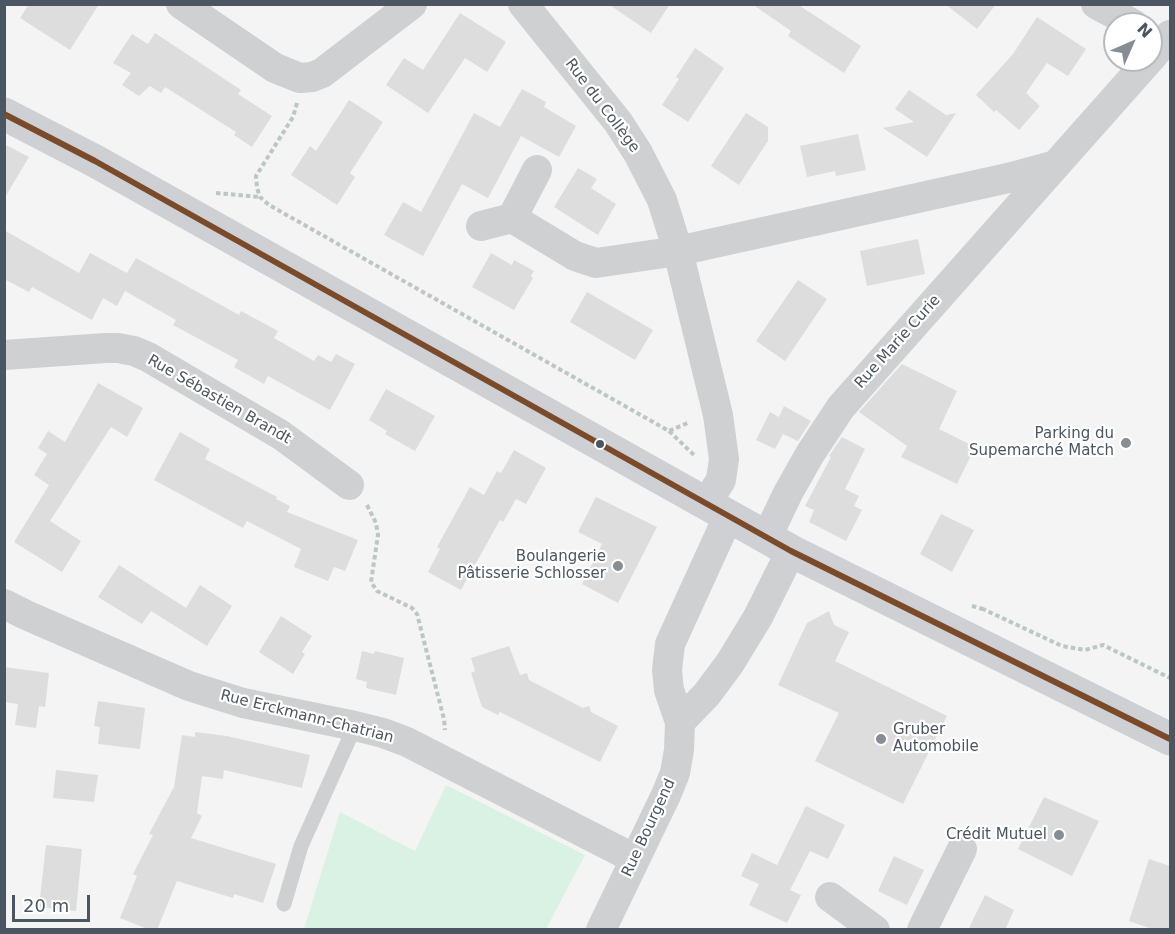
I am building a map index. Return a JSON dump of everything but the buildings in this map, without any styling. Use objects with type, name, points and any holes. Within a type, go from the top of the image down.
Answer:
[{"type":"main road","points":[[4,114],[95,161],[717,511],[967,639],[1170,739]]},
{"type":"street","points":[[181,4],[275,68],[300,78],[312,77],[327,69],[412,4]]},
{"type":"street","name":"Rue du Collège","points":[[523,4],[618,122],[638,153],[662,200],[678,251],[718,415],[724,459],[717,511]]},
{"type":"street","points":[[1095,4],[1110,12]]},
{"type":"street","name":"Rue Marie Curie","points":[[779,544],[788,493],[841,407],[1056,165],[1135,72]]},
{"type":"street","points":[[481,226],[512,218],[575,256],[596,263],[678,251],[1008,178],[1056,165]]},
{"type":"street","points":[[512,218],[537,170]]},
{"type":"street","name":"Rue Sébastien Brandt","points":[[4,355],[106,348],[134,351],[281,435],[349,485]]},
{"type":"street","name":"Rue Bourgend","points":[[601,930],[675,773],[680,722],[669,690],[667,670],[670,644],[717,511]]},
{"type":"street","points":[[680,722],[730,663],[758,616],[779,544]]},
{"type":"street","name":"Rue Erckmann-Chatrian","points":[[4,604],[189,686],[243,703],[355,726],[407,742],[635,859]]},
{"type":"street","points":[[922,930],[962,849]]},
{"type":"street","points":[[831,897],[874,930]]},
{"type":"lane","points":[[284,904],[301,846],[355,726]]},
{"type":"path","points":[[300,78],[293,117],[256,176],[256,188],[260,197],[269,205],[669,431],[694,420],[718,415]]},
{"type":"path","points":[[349,485],[368,507],[376,524],[378,535],[371,582],[373,587],[412,608],[420,619],[444,719],[447,763]]},
{"type":"path","points":[[967,639],[983,609],[1062,646],[1085,650],[1103,645],[1170,678]]},
{"type":"green space","points":[[446,785],[585,855],[546,929],[304,929],[340,812],[415,851]]},
{"type":"transit line","points":[[4,114],[95,161],[791,551],[1170,739]]},
{"type":"place","name":"Parking du Supemarché Match","points":[[1126,443]]},
{"type":"place","name":"Boulangerie Pâtisserie Schlosser","points":[[618,566]]},
{"type":"place","name":"Gruber Automobile","points":[[881,739]]},
{"type":"place","name":"Crédit Mutuel","points":[[1059,835]]}]
